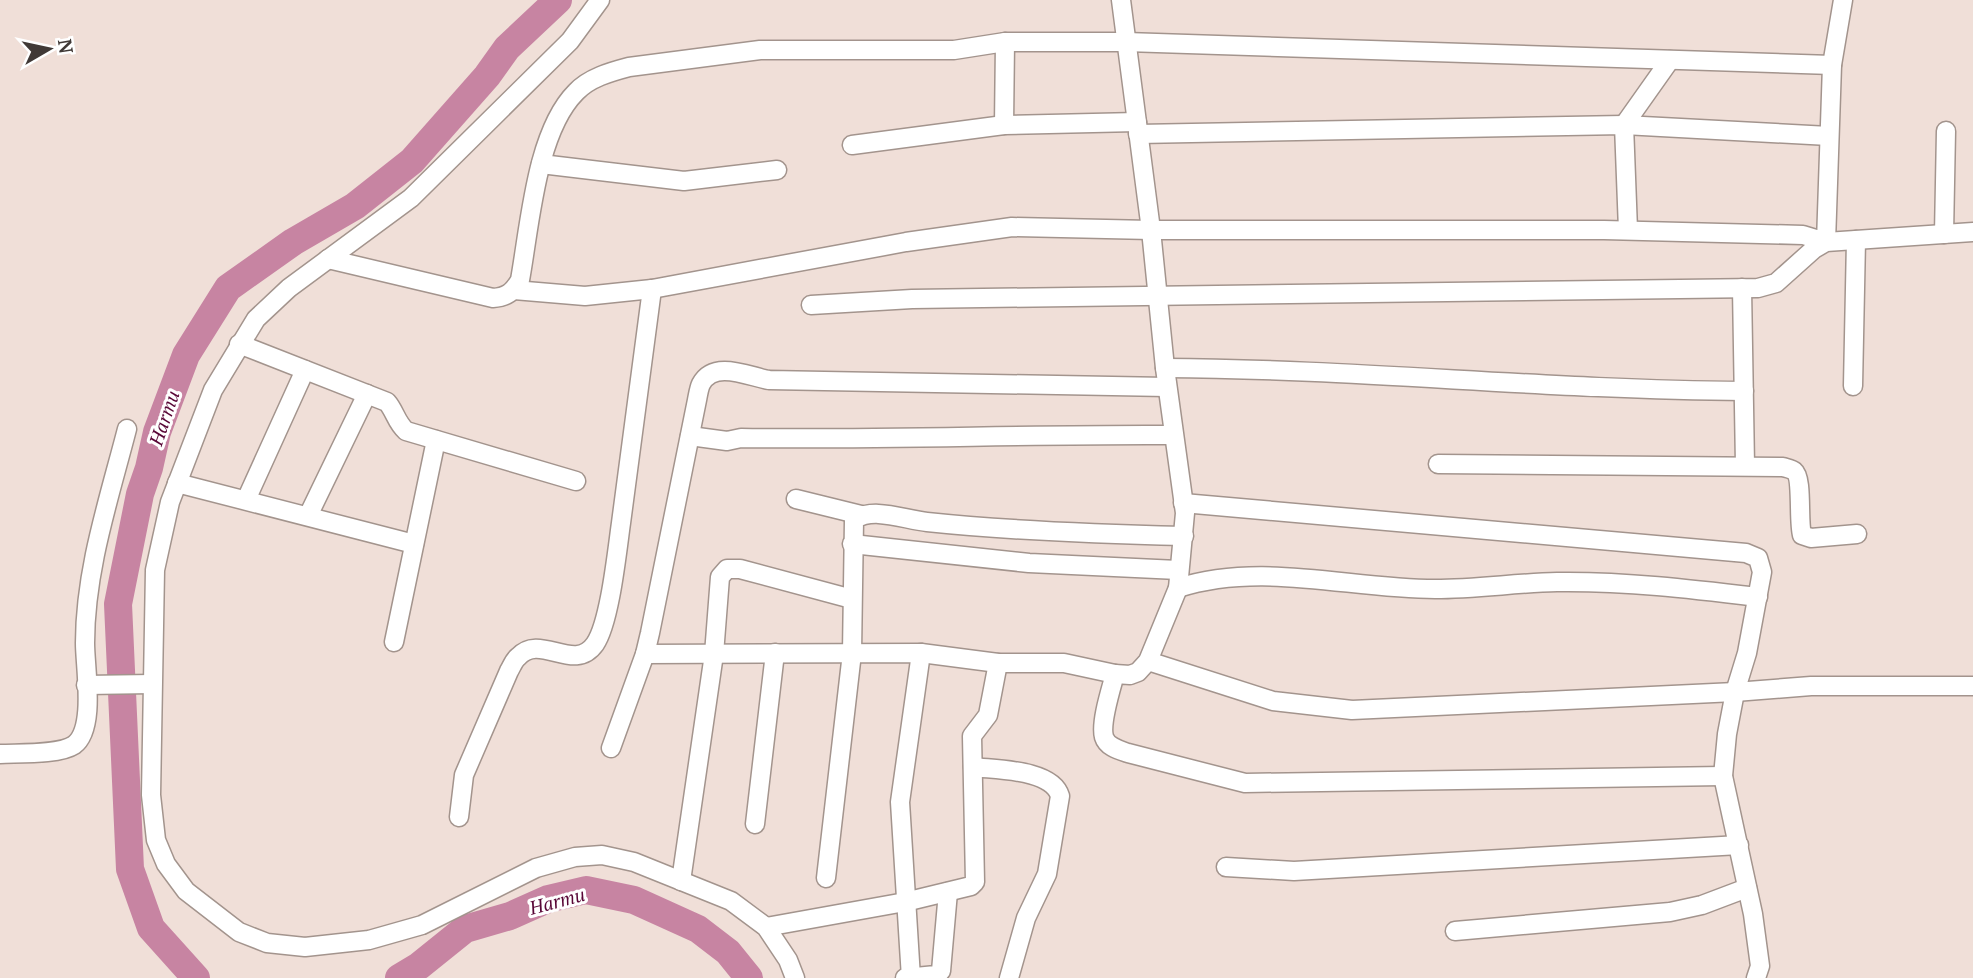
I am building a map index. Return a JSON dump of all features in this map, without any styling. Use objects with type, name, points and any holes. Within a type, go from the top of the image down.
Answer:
[{"type":"street","points":[[600,0],[570,41],[411,198],[289,288],[256,319],[213,390],[170,502],[155,570],[144,684],[156,840],[166,864],[186,891],[239,932],[267,943],[305,947],[369,940],[422,925],[536,868],[575,857],[602,855],[624,860],[731,901],[766,927],[788,960],[795,978]]},
{"type":"street","points":[[645,654],[921,653],[998,663],[1064,663],[1130,675],[1138,673],[1148,661],[1178,588],[1184,536],[1184,503],[1173,435],[1151,230],[1121,0]]},
{"type":"street","points":[[1826,242],[1832,65],[1843,0]]},
{"type":"street","points":[[328,259],[493,298],[505,297],[514,290],[520,280],[545,145],[576,91],[611,72],[629,67],[760,50],[954,50],[1005,42],[1126,42],[1832,65]]},
{"type":"street","points":[[1004,125],[1005,42]]},
{"type":"street","points":[[1628,230],[1624,125],[1670,60]]},
{"type":"street","points":[[852,145],[1004,125],[1137,128],[1624,125],[1829,136]]},
{"type":"street","points":[[1944,234],[1946,131]]},
{"type":"street","points":[[541,164],[684,181],[777,170]]},
{"type":"street","points":[[514,290],[585,296],[652,289],[906,242],[1012,228],[1628,230],[1803,235],[1826,242],[1973,233]]},
{"type":"street","points":[[1853,386],[1856,240]]},
{"type":"street","points":[[811,305],[912,299],[1758,288],[1776,283],[1814,249],[1826,242]]},
{"type":"street","points":[[1742,288],[1745,466]]},
{"type":"street","points":[[459,817],[464,775],[518,656],[528,650],[539,649],[577,657],[589,652],[601,632],[615,566],[652,289]]},
{"type":"street","points":[[239,344],[387,402],[398,424],[405,431],[576,481]]},
{"type":"street","points":[[1165,368],[1250,369],[1642,391],[1744,391]]},
{"type":"street","points":[[246,500],[305,370]]},
{"type":"street","points":[[611,748],[645,654],[702,383],[711,374],[723,370],[769,380],[1167,387]]},
{"type":"street","points":[[308,516],[367,394]]},
{"type":"street","points":[[0,754],[55,751],[73,745],[85,730],[95,685],[85,640],[90,583],[127,429]]},
{"type":"street","points":[[690,436],[727,441],[741,438],[863,440],[1173,435]]},
{"type":"street","points":[[394,642],[436,440]]},
{"type":"street","points":[[1438,464],[1783,467],[1794,470],[1799,478],[1799,523],[1802,535],[1811,538],[1857,534]]},
{"type":"street","points":[[177,483],[414,544]]},
{"type":"street","points":[[796,499],[861,515],[872,514],[926,522],[1184,536]]},
{"type":"street","points":[[1184,503],[1746,553],[1758,558],[1762,572],[1758,597],[1747,653],[1735,692],[1723,776],[1753,914],[1760,966],[1756,978]]},
{"type":"street","points":[[826,877],[852,653],[854,520],[861,515]]},
{"type":"street","points":[[852,544],[1029,563],[1178,570]]},
{"type":"street","points":[[681,881],[714,654],[720,578],[727,569],[740,569],[852,599]]},
{"type":"street","points":[[1178,588],[1202,580],[1254,575],[1435,589],[1558,582],[1663,586],[1758,597]]},
{"type":"street","points":[[755,824],[775,653]]},
{"type":"street","points":[[911,978],[900,802],[921,653]]},
{"type":"street","points":[[1148,661],[1273,701],[1352,710],[1811,686],[1973,685]]},
{"type":"street","points":[[766,927],[905,902],[971,886],[976,877],[972,736],[988,715],[998,663]]},
{"type":"street","points":[[1115,674],[1104,724],[1104,738],[1110,746],[1245,783],[1723,776]]},
{"type":"street","points":[[95,685],[144,684]]},
{"type":"street","points":[[973,767],[1035,775],[1050,780],[1058,788],[1060,796],[1047,874],[1026,918],[1009,978]]},
{"type":"street","points":[[1226,867],[1294,871],[1739,845]]},
{"type":"street","points":[[1455,931],[1670,912],[1702,905],[1747,888]]},
{"type":"street","points":[[905,978],[936,975],[941,971],[948,891]]},
{"type":"waterway","name":"Harmu","points":[[196,978],[151,928],[130,869],[118,604],[140,494],[157,432],[186,355],[228,288],[293,242],[355,206],[412,161],[487,76],[507,48],[558,0]]},
{"type":"waterway","name":"Harmu","points":[[399,978],[419,966],[465,929],[510,916],[548,899],[586,890],[634,900],[698,929],[728,952],[749,978]]}]
